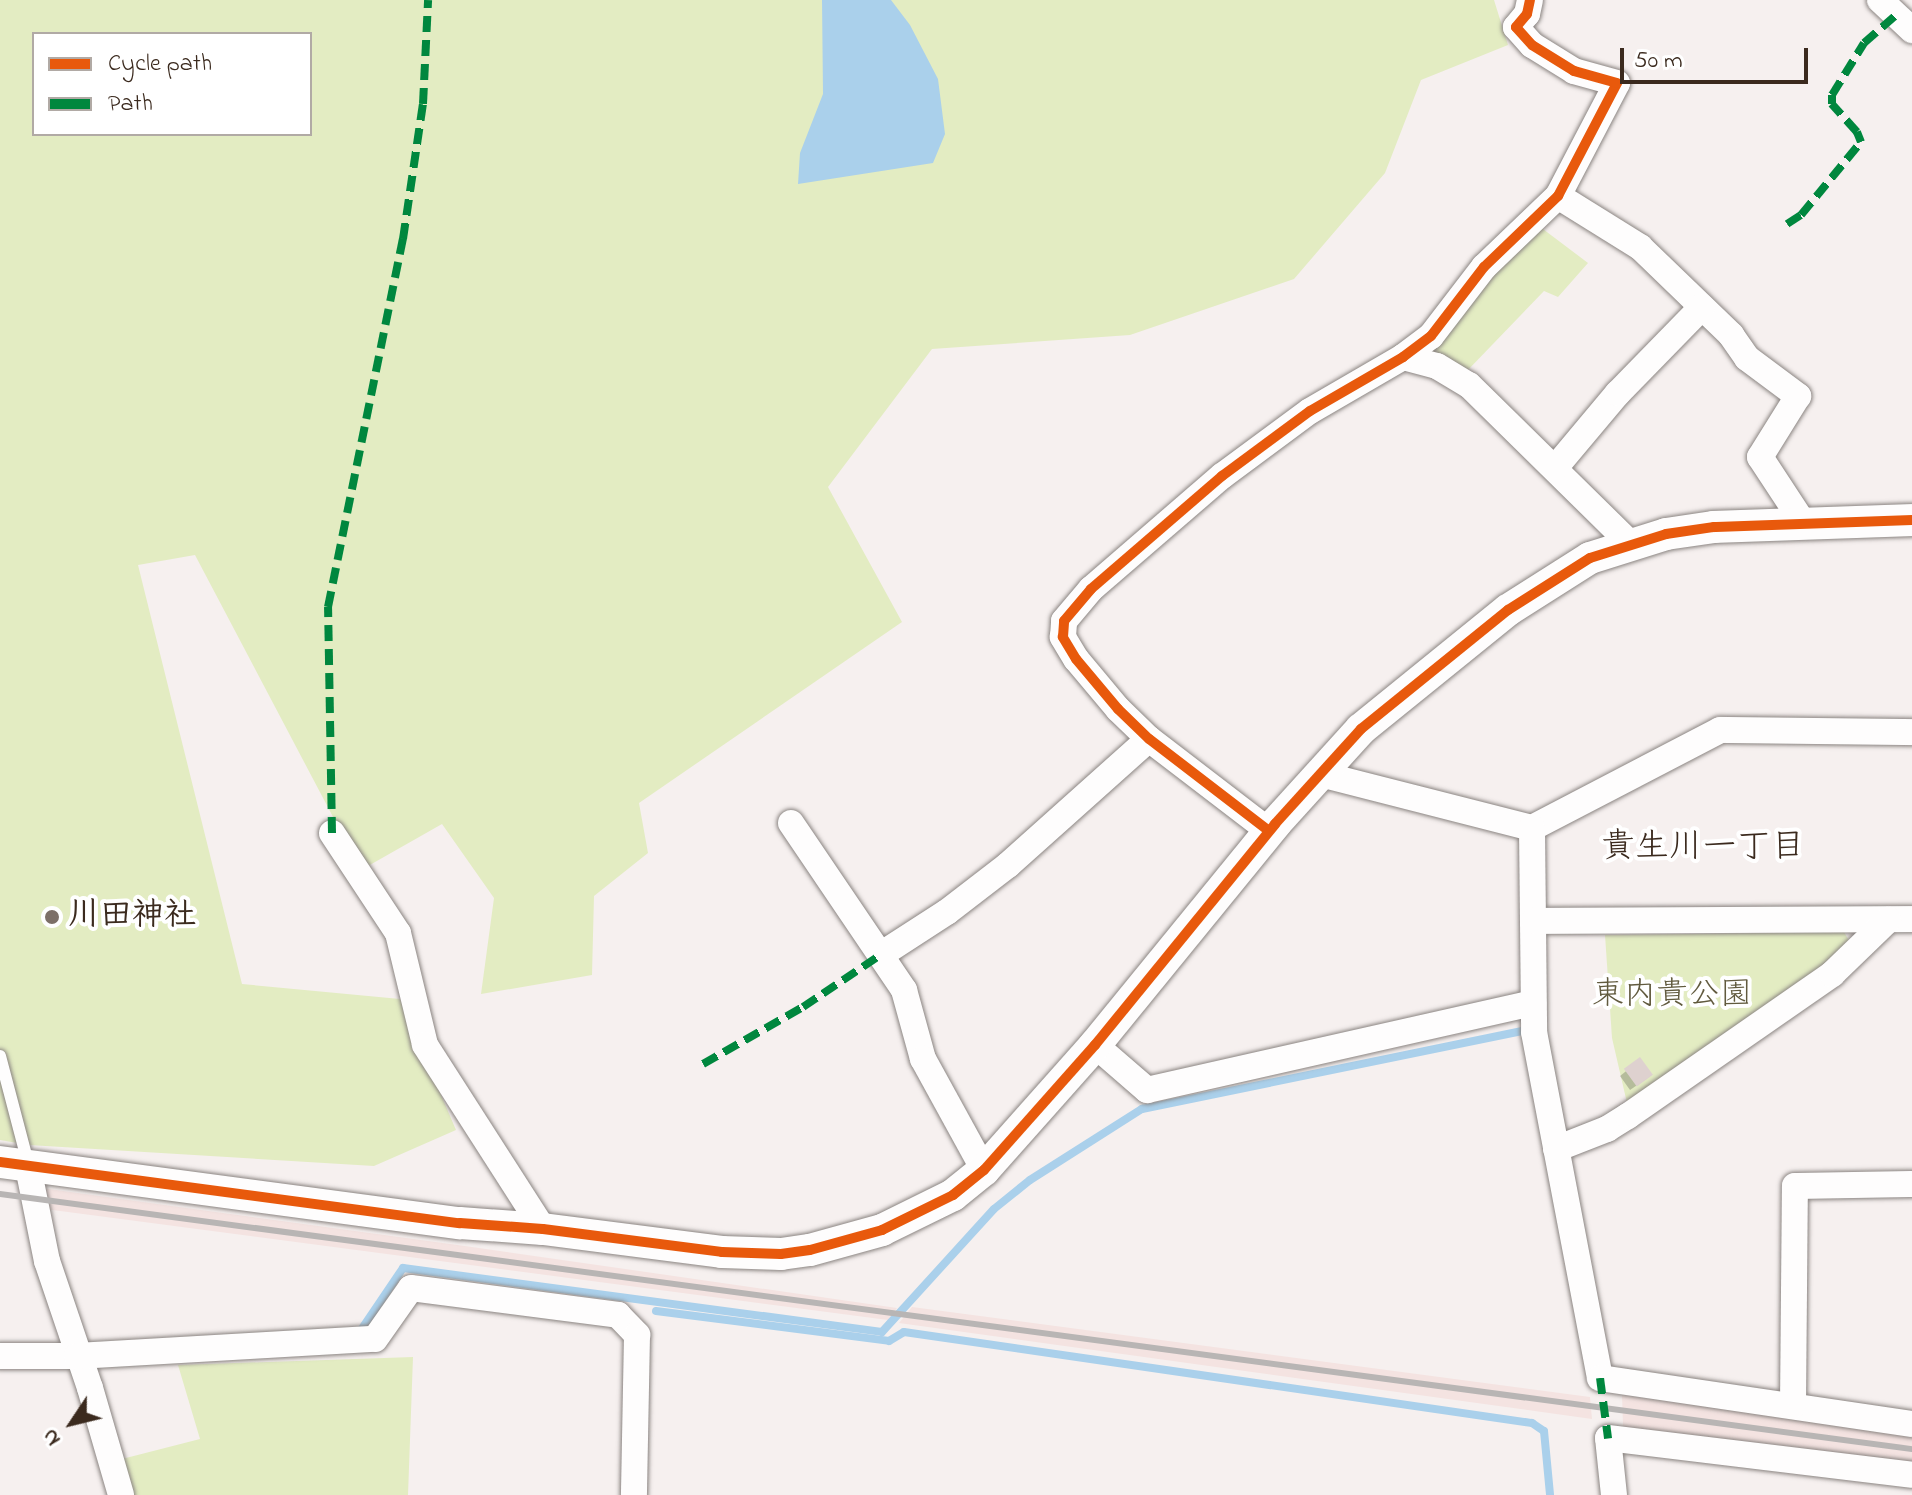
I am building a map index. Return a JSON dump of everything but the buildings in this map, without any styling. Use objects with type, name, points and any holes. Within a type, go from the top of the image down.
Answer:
[{"type":"street","points":[[1269,831],[1149,739],[1076,659],[1063,637],[1064,621],[1099,582],[1222,476],[1310,411],[1403,357],[1431,336],[1484,267],[1558,196],[1617,83],[1574,71],[1532,45],[1516,27],[1527,14],[1530,0]]},
{"type":"street","points":[[1880,0],[1912,30]]},
{"type":"street","points":[[1558,196],[1640,247],[1702,307],[1747,358],[1798,396],[1760,457],[1804,524]]},
{"type":"street","points":[[1555,468],[1618,393],[1702,307]]},
{"type":"street","points":[[1403,357],[1437,366],[1469,385],[1630,543]]},
{"type":"street","points":[[121,1495],[90,1388],[14,1164],[460,1223],[543,1229],[722,1252],[781,1254],[844,1242],[915,1216],[953,1195],[984,1170],[1095,1045],[1269,831],[1361,729],[1464,642],[1553,580],[1590,558],[1630,543],[1714,527],[1912,520]]},
{"type":"street","points":[[1320,774],[1532,828],[1720,730],[1912,732]]},
{"type":"street","points":[[882,954],[947,912],[1008,865],[1149,739]]},
{"type":"street","points":[[791,823],[904,990],[923,1059],[984,1170]]},
{"type":"street","points":[[1532,828],[1534,1032],[1600,1378],[1912,1424]]},
{"type":"street","points":[[332,833],[398,933],[425,1045],[543,1229]]},
{"type":"street","points":[[1534,921],[1900,919]]},
{"type":"street","points":[[1556,1149],[1607,1129],[1628,1116],[1832,974],[1900,919]]},
{"type":"street","points":[[1095,1045],[1147,1090],[1533,1003]]},
{"type":"street","points":[[1793,1405],[1795,1186],[1912,1184]]},
{"type":"street","points":[[0,1356],[77,1356],[375,1339],[411,1288],[618,1315],[637,1335],[634,1495]]},
{"type":"street","points":[[1614,1495],[1608,1438],[1912,1475]]},
{"type":"lane","points":[[0,1056],[14,1164]]},
{"type":"shaded area","points":[[41,1188],[897,1308],[888,1320],[45,1209]]},
{"type":"shaded area","points":[[912,1307],[1590,1397],[1592,1419],[899,1323]]},
{"type":"shaded area","points":[[1622,1395],[1912,1435],[1912,1463],[1623,1427]]},
{"type":"green space","points":[[0,0],[1494,0],[1508,45],[1421,80],[1385,173],[1294,279],[1130,335],[932,349],[828,487],[902,622],[639,803],[648,853],[594,896],[592,975],[481,994],[494,898],[442,824],[361,870],[195,555],[138,565],[242,984],[400,999],[456,1130],[374,1166],[29,1145],[0,1140]]},
{"type":"green space","points":[[1535,223],[1588,263],[1558,297],[1544,291],[1466,372],[1423,355]]},
{"type":"green space","name":"東内貴公園","points":[[1844,932],[1850,942],[1824,969],[1627,1103],[1612,1038],[1605,935]]},
{"type":"green space","points":[[413,1357],[408,1495],[132,1495],[122,1459],[200,1439],[178,1365]]},
{"type":"water","points":[[822,0],[891,0],[910,25],[938,79],[945,134],[933,163],[798,184],[800,153],[823,94]]},
{"type":"waterway","points":[[361,1330],[403,1268],[882,1332],[994,1209],[1030,1180],[1142,1109],[1522,1031]]},
{"type":"waterway","points":[[656,1311],[889,1341],[904,1332],[1532,1423],[1544,1431],[1550,1495]]},
{"type":"railway","points":[[0,1194],[1912,1449]]},
{"type":"marked path","points":[[332,833],[328,607],[403,239],[423,104],[428,0]]},
{"type":"marked path","points":[[1787,224],[1801,215],[1861,142],[1857,132],[1832,104],[1832,95],[1864,43],[1896,15]]},
{"type":"marked path","points":[[703,1064],[803,1007],[882,954]]},
{"type":"marked path","points":[[1600,1378],[1608,1438]]},
{"type":"cycle path","points":[[1269,831],[1149,739],[1118,709],[1076,659],[1063,637],[1064,621],[1091,589],[1222,476],[1310,411],[1403,357],[1431,336],[1484,267],[1558,196],[1617,83],[1574,71],[1532,45],[1516,27],[1527,14],[1530,0]]},
{"type":"cycle path","points":[[0,1162],[460,1223],[543,1229],[722,1252],[781,1254],[810,1250],[882,1230],[953,1195],[984,1170],[1095,1045],[1275,824],[1361,729],[1508,610],[1590,558],[1666,534],[1714,527],[1912,520]]},
{"type":"place","name":"川田神社","points":[[52,917]]},
{"type":"district","name":"貴生川一丁目","points":[[1703,849]]}]
